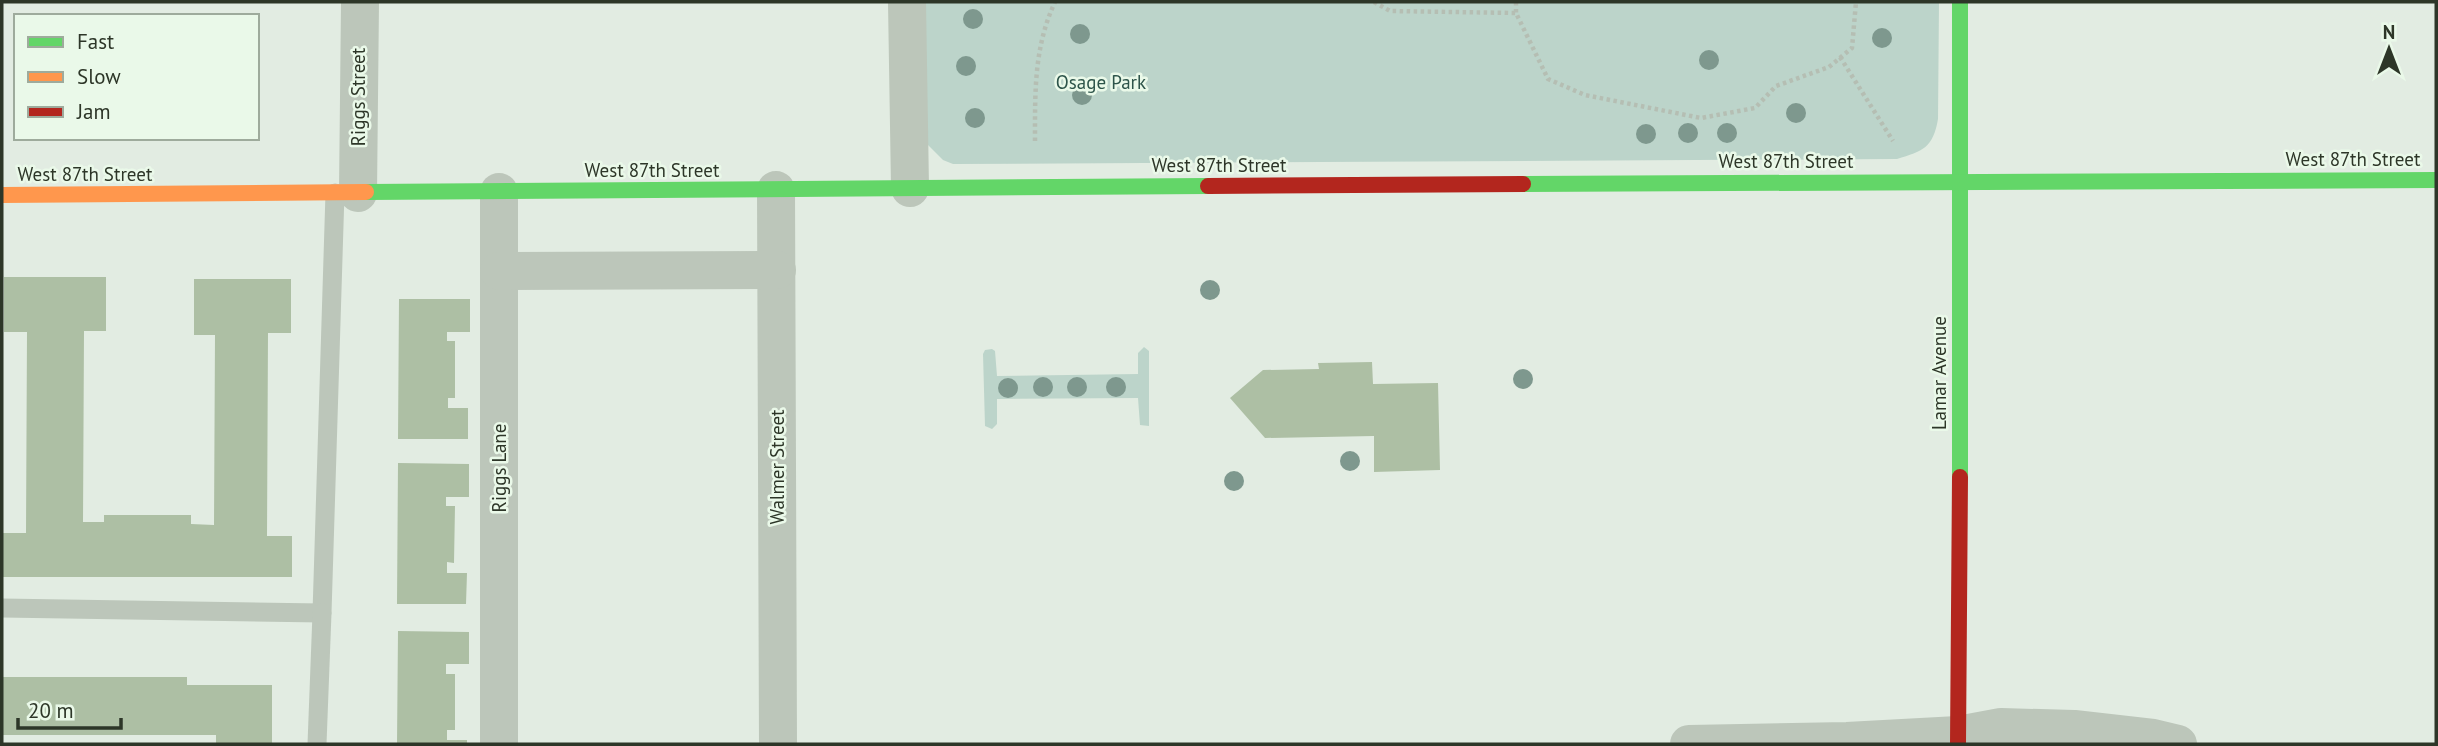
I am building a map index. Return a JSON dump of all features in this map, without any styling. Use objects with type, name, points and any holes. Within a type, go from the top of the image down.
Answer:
[{"type":"street","name":"Riggs Street","points":[[346,192],[360,2]]},
{"type":"street","points":[[907,2],[910,188]]},
{"type":"street","name":"Lamar Avenue","points":[[1958,740],[1960,2]]},
{"type":"street","name":"West 87th Street","points":[[2,195],[2436,180]]},
{"type":"street","name":"Walmer Street","points":[[776,190],[778,744]]},
{"type":"street","name":"Riggs Lane","points":[[499,192],[499,744]]},
{"type":"street","points":[[499,271],[776,270]]},
{"type":"street","points":[[1689,744],[1958,740],[2001,727],[2074,729],[2153,738],[2178,744]]},
{"type":"lane","points":[[317,744],[346,192]]},
{"type":"lane","points":[[2,608],[322,613]]},
{"type":"path","points":[[1035,141],[1034,78],[1048,18],[1055,2]]},
{"type":"path","points":[[1374,2],[1390,11],[1516,13]]},
{"type":"path","points":[[1516,2],[1516,13],[1548,79],[1586,95],[1701,118],[1755,108],[1776,86],[1829,67],[1852,48],[1856,2]]},
{"type":"path","points":[[1840,57],[1892,141]]},
{"type":"green space","name":"Osage Park","points":[[922,2],[1939,2],[1938,119],[1933,136],[1925,147],[1897,159],[953,164],[943,160],[926,143]]},
{"type":"green space","points":[[1144,347],[1149,351],[1149,426],[1140,425],[1138,398],[997,399],[997,424],[992,429],[985,426],[985,350],[995,351],[997,376],[1138,374],[1138,353]]},
{"type":"building","points":[[4,277],[106,277],[106,331],[84,331],[83,522],[104,522],[104,515],[191,515],[191,524],[214,525],[215,335],[194,335],[194,279],[291,279],[291,333],[268,333],[267,536],[292,536],[292,577],[2,577],[3,533],[26,533],[27,332],[4,332]]},
{"type":"building","points":[[399,299],[470,299],[470,332],[447,332],[447,341],[455,341],[455,398],[448,398],[448,408],[468,408],[468,439],[398,439]]},
{"type":"building","points":[[1372,362],[1373,384],[1438,383],[1440,470],[1374,472],[1374,436],[1265,438],[1230,398],[1263,370],[1319,369],[1318,363]]},
{"type":"building","points":[[398,463],[469,464],[469,497],[446,497],[446,506],[455,506],[454,563],[447,562],[447,573],[467,573],[466,604],[397,604]]},
{"type":"building","points":[[398,631],[469,632],[469,664],[446,664],[446,674],[455,674],[455,730],[447,730],[447,740],[467,740],[467,744],[397,744]]},
{"type":"building","points":[[2,677],[187,677],[187,685],[272,685],[272,744],[216,744],[216,735],[2,735]]},
{"type":"traffic: fast","points":[[1960,2],[1960,477]]},
{"type":"traffic: fast","points":[[1523,184],[2436,180]]},
{"type":"traffic: fast","points":[[366,192],[1208,186]]},
{"type":"traffic: slow","points":[[2,195],[366,192]]},
{"type":"traffic: jam","points":[[1208,186],[1523,184]]},
{"type":"traffic: jam","points":[[1958,744],[1960,477]]}]
